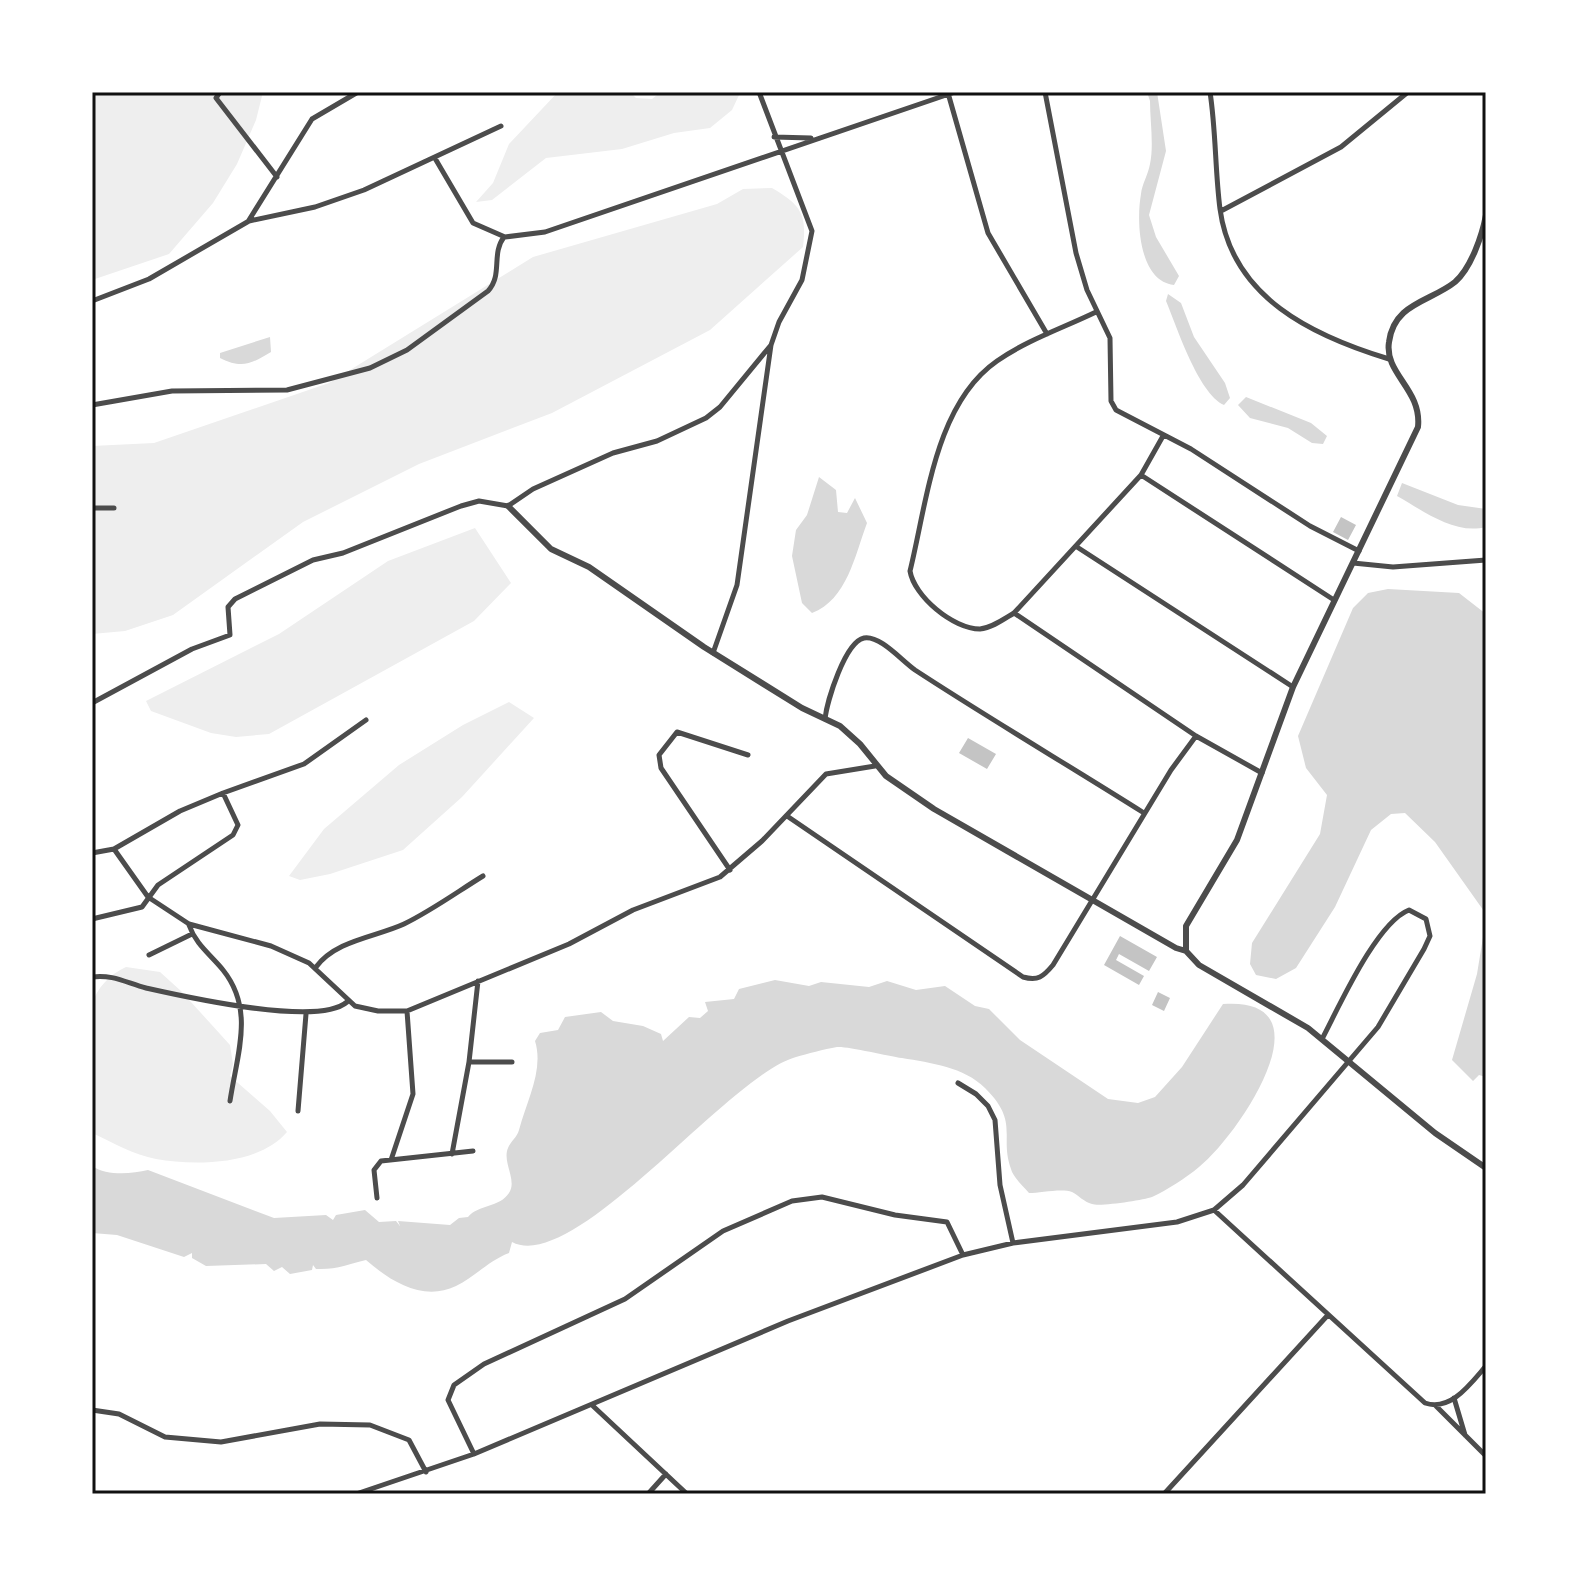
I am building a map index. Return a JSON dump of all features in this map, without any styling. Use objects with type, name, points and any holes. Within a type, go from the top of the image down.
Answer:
[{"type":"street","points":[[220,92],[216,98],[277,177]]},
{"type":"street","points":[[249,221],[312,119],[358,92]]},
{"type":"street","points":[[713,653],[726,625],[737,585],[771,345],[779,322],[802,280],[812,231],[779,152],[759,92]]},
{"type":"street","points":[[1045,92],[1076,253],[1096,312],[1110,338],[1111,401],[1125,417],[1191,449],[1310,526],[1359,551]]},
{"type":"street","points":[[1210,92],[1221,211],[1237,265],[1268,300],[1339,344],[1389,359]]},
{"type":"street","points":[[1221,211],[1341,147],[1408,92]]},
{"type":"street","points":[[436,160],[466,217],[505,237],[545,232],[585,221],[812,138],[951,93],[988,233],[1047,334]]},
{"type":"street","points":[[92,301],[149,279],[249,221],[341,199],[436,160],[501,126]]},
{"type":"street","points":[[774,137],[812,138]]},
{"type":"street","points":[[1186,951],[1186,926],[1237,840],[1293,687],[1418,427],[1418,407],[1389,359],[1389,342],[1400,316],[1416,301],[1446,288],[1463,273],[1486,215]]},
{"type":"street","points":[[92,405],[172,391],[287,390],[387,362],[488,291],[497,277],[497,250],[505,237]]},
{"type":"street","points":[[1096,312],[997,361],[960,400],[947,423],[910,571],[918,593],[959,623],[981,629],[1014,613],[1141,475],[1163,436]]},
{"type":"street","points":[[508,506],[533,489],[613,453],[657,441],[706,418],[720,407],[771,345]]},
{"type":"street","points":[[1141,475],[1334,600]]},
{"type":"street","points":[[92,703],[170,660],[230,635],[228,607],[235,599],[313,560],[343,553],[479,501],[508,506],[551,549],[589,567],[713,653],[852,736],[875,766],[934,809],[1186,951],[1199,965],[1278,1008],[1322,1039],[1454,1148],[1486,1168]]},
{"type":"street","points":[[92,508],[114,508]]},
{"type":"street","points":[[1077,547],[1293,687]]},
{"type":"street","points":[[1353,563],[1393,567],[1486,560]]},
{"type":"street","points":[[1014,613],[1196,736],[1263,774]]},
{"type":"street","points":[[825,719],[837,678],[855,643],[864,638],[875,639],[927,678],[1144,813]]},
{"type":"street","points":[[92,853],[114,849],[180,811],[304,764],[366,720]]},
{"type":"street","points":[[730,870],[661,768],[659,755],[677,732],[748,755]]},
{"type":"street","points":[[787,816],[1023,977],[1034,980],[1043,977],[1144,813],[1196,736]]},
{"type":"street","points":[[114,849],[148,897],[189,924],[211,933],[271,946],[316,967],[347,1002],[378,1011],[407,1011],[569,944],[633,910],[730,870],[826,774],[875,766]]},
{"type":"street","points":[[92,919],[142,907],[158,885],[237,831],[236,819],[223,793]]},
{"type":"street","points":[[316,967],[327,957],[367,935],[405,923],[483,876]]},
{"type":"street","points":[[356,1494],[474,1454],[788,1321],[963,1255],[1013,1243],[1164,1224],[1214,1210],[1243,1185],[1350,1062],[1393,1006],[1430,936],[1426,919],[1409,910],[1395,919],[1375,945],[1322,1039]]},
{"type":"street","points":[[189,924],[197,944],[224,971],[244,1012],[230,1101]]},
{"type":"street","points":[[149,955],[192,934]]},
{"type":"street","points":[[92,977],[105,975],[144,987],[306,1014],[324,1013],[347,1002]]},
{"type":"street","points":[[452,1154],[469,1062],[478,981]]},
{"type":"street","points":[[391,1160],[413,1094],[407,1011]]},
{"type":"street","points":[[298,1111],[306,1014]]},
{"type":"street","points":[[469,1062],[512,1062]]},
{"type":"street","points":[[958,1083],[988,1106],[995,1120],[1000,1185],[1013,1243]]},
{"type":"street","points":[[377,1198],[376,1164],[473,1151]]},
{"type":"street","points":[[474,1454],[448,1400],[454,1385],[484,1364],[625,1299],[711,1239],[753,1216],[806,1197],[822,1197],[895,1215],[947,1222],[963,1255]]},
{"type":"street","points":[[1214,1210],[1420,1399],[1436,1406],[1486,1456]]},
{"type":"street","points":[[1164,1494],[1327,1316]]},
{"type":"street","points":[[1436,1406],[1454,1398],[1486,1366]]},
{"type":"street","points":[[1454,1398],[1466,1438]]},
{"type":"street","points":[[593,1406],[687,1494]]},
{"type":"street","points":[[92,1410],[119,1414],[165,1437],[221,1442],[320,1424],[370,1425],[409,1440],[426,1472]]},
{"type":"street","points":[[648,1494],[666,1474]]},
{"type":"shaded area","points":[[92,92],[263,92],[256,120],[237,164],[213,203],[169,254],[92,280]]},
{"type":"shaded area","points":[[558,92],[630,92],[636,98],[652,99],[661,92],[740,93],[732,110],[710,128],[674,133],[622,149],[546,158],[492,200],[476,202],[493,183],[509,144]]},
{"type":"shaded area","points":[[1147,92],[1157,92],[1166,151],[1149,215],[1156,237],[1179,276],[1174,285],[1162,281],[1153,273],[1142,248],[1140,234],[1141,194],[1152,149]]},
{"type":"shaded area","points":[[772,188],[796,205],[800,212],[804,226],[803,247],[710,330],[552,413],[419,464],[303,522],[173,615],[125,631],[92,634],[92,446],[154,443],[329,383],[533,257],[717,204],[743,189]]},
{"type":"shaded area","points":[[1168,294],[1181,303],[1194,337],[1225,383],[1230,398],[1224,405],[1214,398],[1197,374],[1166,301]]},
{"type":"shaded area","points":[[270,337],[271,352],[252,362],[241,364],[220,358],[220,353]]},
{"type":"shaded area","points":[[1246,397],[1311,423],[1327,436],[1323,444],[1312,443],[1288,428],[1250,418],[1238,405]]},
{"type":"shaded area","points":[[819,477],[836,490],[838,512],[847,513],[855,498],[867,523],[842,587],[824,607],[812,613],[802,603],[792,556],[796,530],[807,515]]},
{"type":"shaded area","points":[[1402,483],[1458,505],[1486,509],[1486,527],[1462,528],[1429,515],[1397,496]]},
{"type":"shaded area","points":[[475,528],[511,583],[474,621],[269,734],[236,737],[211,733],[151,711],[146,701],[279,634],[388,561]]},
{"type":"shaded area","points":[[1388,589],[1459,593],[1486,614],[1486,914],[1435,842],[1405,813],[1391,814],[1371,830],[1335,907],[1296,968],[1276,979],[1256,975],[1250,964],[1252,943],[1320,834],[1327,795],[1306,768],[1298,736],[1353,608],[1368,593]]},
{"type":"shaded area","points":[[509,702],[534,718],[462,797],[403,850],[330,874],[300,880],[289,876],[324,829],[399,765],[463,725]]},
{"type":"shaded area","points":[[1486,919],[1486,1077],[1479,1075],[1473,1081],[1452,1060],[1477,974]]},
{"type":"shaded area","points":[[126,967],[160,972],[230,1045],[233,1064],[230,1076],[270,1111],[287,1132],[275,1143],[244,1157],[189,1162],[148,1157],[92,1133],[92,1004],[105,982]]},
{"type":"shaded area","points":[[775,980],[809,986],[821,982],[869,987],[887,981],[916,990],[945,986],[975,1006],[989,1009],[1020,1040],[1108,1099],[1138,1103],[1155,1097],[1182,1067],[1223,1004],[1255,1007],[1271,1022],[1274,1044],[1267,1071],[1253,1100],[1215,1151],[1194,1171],[1170,1187],[1152,1197],[1131,1201],[1097,1205],[1068,1191],[1029,1193],[1011,1169],[1002,1111],[996,1100],[977,1081],[935,1064],[837,1047],[796,1057],[767,1071],[612,1203],[574,1230],[540,1244],[512,1242],[509,1253],[456,1286],[444,1290],[431,1292],[408,1287],[366,1260],[330,1269],[316,1269],[313,1265],[312,1270],[290,1274],[282,1267],[274,1271],[266,1264],[206,1266],[192,1258],[192,1253],[184,1257],[117,1235],[92,1233],[92,1166],[119,1173],[148,1170],[274,1218],[326,1215],[333,1220],[336,1215],[365,1210],[379,1222],[396,1221],[400,1226],[398,1221],[450,1225],[459,1218],[468,1217],[500,1201],[509,1193],[512,1183],[507,1151],[518,1133],[533,1085],[537,1063],[535,1041],[540,1033],[558,1030],[565,1017],[601,1012],[613,1021],[643,1026],[661,1034],[663,1041],[689,1017],[700,1018],[708,1011],[705,1002],[734,999],[739,989]]},
{"type":"building","points":[[1341,517],[1356,525],[1348,540],[1333,532]]},
{"type":"building","points":[[968,738],[996,754],[987,769],[959,753]]},
{"type":"building","points":[[1120,936],[1157,957],[1149,971],[1119,954],[1116,960],[1144,976],[1139,985],[1104,965]]},
{"type":"building","points":[[1158,992],[1170,998],[1164,1011],[1152,1005]]}]
